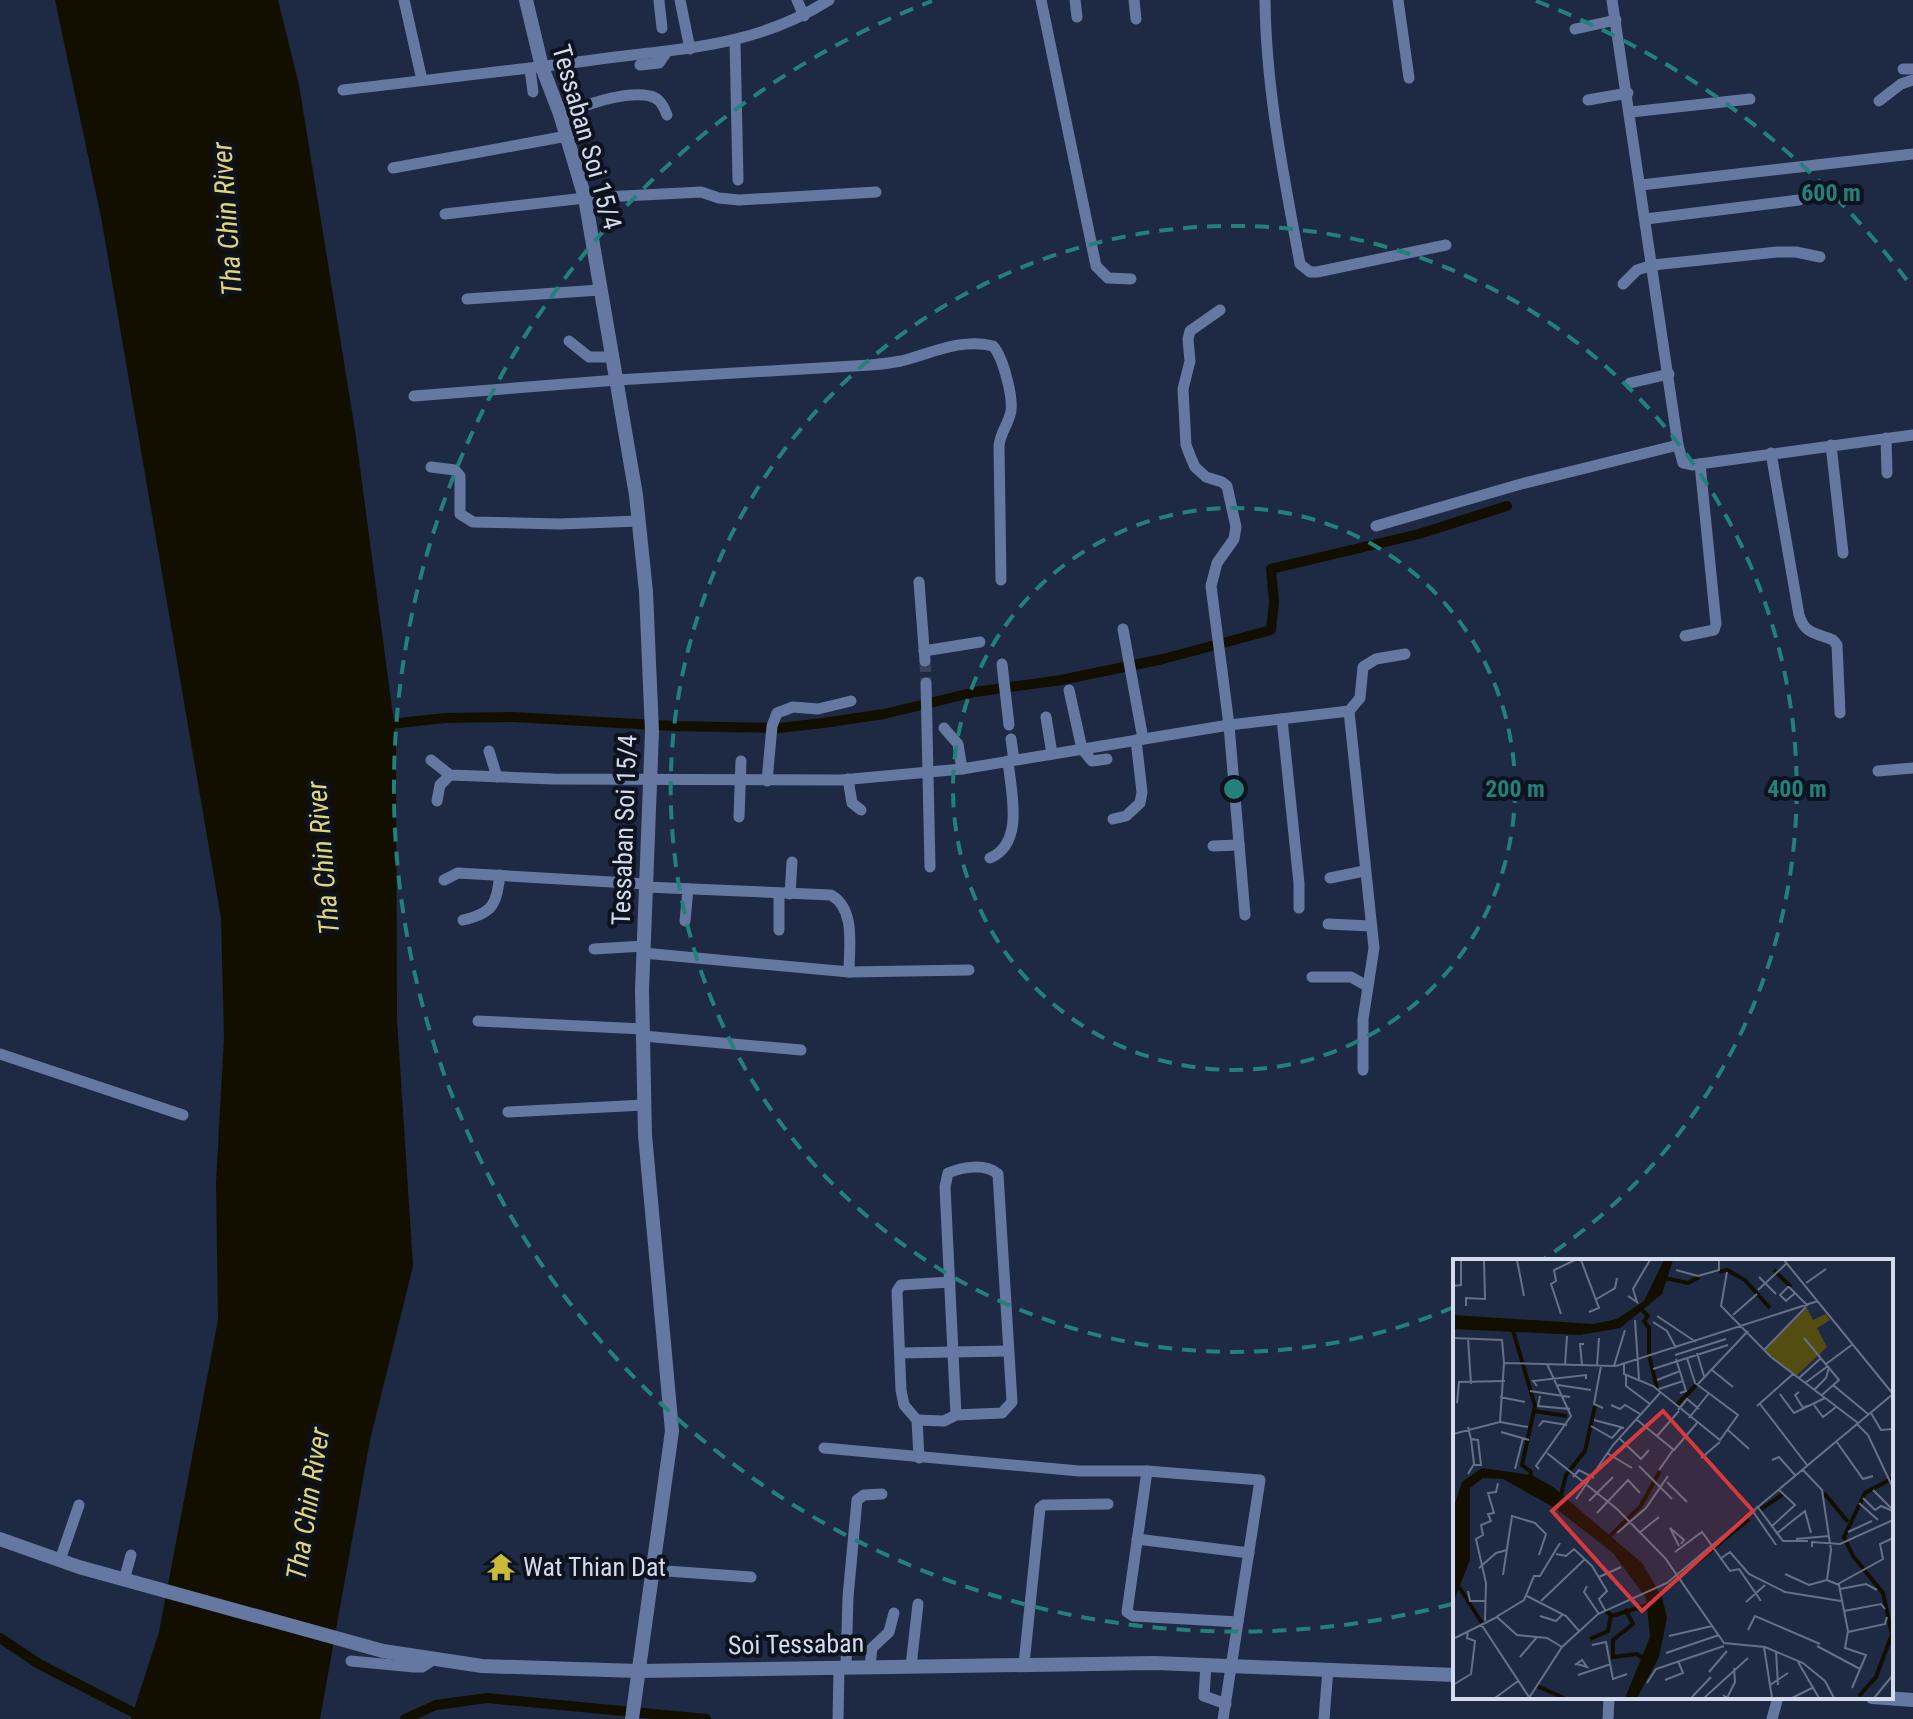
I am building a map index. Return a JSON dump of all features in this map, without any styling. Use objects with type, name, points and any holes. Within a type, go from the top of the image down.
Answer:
[{"type":"street","points":[[404,0],[422,80]]},
{"type":"street","name":"Tessaban Soi 15/4","points":[[526,0],[536,68],[560,114],[585,198],[613,357],[639,521],[651,710],[644,950],[644,1105],[672,1431],[632,1713]]},
{"type":"street","points":[[660,0],[662,28]]},
{"type":"street","points":[[797,0],[804,16]]},
{"type":"street","points":[[343,90],[666,53],[735,41],[804,16],[829,0]]},
{"type":"street","points":[[1041,0],[1096,266],[1108,278],[1131,279]]},
{"type":"street","points":[[1075,0],[1077,17]]},
{"type":"street","points":[[1134,0],[1136,19]]},
{"type":"street","points":[[1265,0],[1267,64],[1276,132],[1300,264],[1310,272],[1317,272],[1446,245]]},
{"type":"street","points":[[1398,0],[1409,78]]},
{"type":"street","points":[[1612,0],[1681,455],[1688,465],[1700,464],[1913,435]]},
{"type":"street","points":[[684,1],[690,49]]},
{"type":"street","points":[[1575,29],[1616,20]]},
{"type":"street","points":[[735,41],[738,180]]},
{"type":"street","points":[[640,65],[659,63],[666,53]]},
{"type":"street","points":[[533,92],[536,68]]},
{"type":"street","points":[[1879,101],[1901,84],[1913,80]]},
{"type":"street","points":[[1588,100],[1628,93]]},
{"type":"street","points":[[560,114],[614,98],[650,95],[658,99],[667,115]]},
{"type":"street","points":[[1631,112],[1750,99]]},
{"type":"street","points":[[393,168],[567,136]]},
{"type":"street","points":[[1641,185],[1913,154]]},
{"type":"street","points":[[445,214],[585,198],[701,192],[739,200],[876,192]]},
{"type":"street","points":[[1646,219],[1799,200]]},
{"type":"street","points":[[1623,284],[1637,270],[1653,265],[1777,252],[1820,257]]},
{"type":"street","points":[[467,299],[600,290]]},
{"type":"street","points":[[1220,310],[1190,331],[1190,361],[1183,389],[1186,445],[1191,458],[1195,467],[1206,477],[1227,486],[1233,507],[1234,539],[1217,563],[1211,586],[1229,725],[1245,915]]},
{"type":"street","points":[[569,341],[589,357],[613,357]]},
{"type":"street","points":[[414,396],[870,365],[898,362],[942,347],[970,343],[993,346],[1003,362],[1011,410],[1000,434],[999,446],[1001,580]]},
{"type":"street","points":[[1630,383],[1669,374]]},
{"type":"street","points":[[1886,438],[1887,473]]},
{"type":"street","points":[[1831,445],[1843,553]]},
{"type":"street","points":[[1771,453],[1799,615],[1804,628],[1810,633],[1833,640],[1837,645],[1840,713]]},
{"type":"street","points":[[1376,526],[1521,484],[1681,455]]},
{"type":"street","points":[[1685,636],[1708,633],[1714,630],[1716,624],[1700,464]]},
{"type":"street","points":[[431,467],[455,470],[460,476],[460,514],[473,522],[560,524],[639,521]]},
{"type":"street","points":[[919,582],[924,656],[980,642]]},
{"type":"street","points":[[1113,819],[1135,810],[1142,792],[1132,668],[1123,629]]},
{"type":"street","points":[[431,760],[450,775],[497,777],[767,781],[929,774],[1229,725],[1349,711],[1360,698],[1363,667],[1376,659],[1405,654]]},
{"type":"street","points":[[1002,664],[1009,725]]},
{"type":"street","points":[[1069,690],[1082,749],[1092,761],[1107,759]]},
{"type":"street","points":[[927,694],[930,867]]},
{"type":"street","points":[[767,781],[773,723],[777,713],[793,707],[825,709],[851,701]]},
{"type":"street","points":[[1349,711],[1373,961],[1363,1019],[1363,1070]]},
{"type":"street","points":[[1046,717],[1052,754]]},
{"type":"street","points":[[1282,719],[1299,908]]},
{"type":"street","points":[[944,728],[958,744],[962,769]]},
{"type":"street","points":[[990,858],[1006,847],[1013,825],[1011,739]]},
{"type":"street","points":[[489,751],[497,777]]},
{"type":"street","points":[[739,817],[741,761]]},
{"type":"street","points":[[1878,771],[1913,768]]},
{"type":"street","points":[[437,801],[440,785],[450,775]]},
{"type":"street","points":[[848,779],[852,803],[861,810]]},
{"type":"street","points":[[1213,846],[1239,845]]},
{"type":"street","points":[[779,930],[792,862]]},
{"type":"street","points":[[1330,878],[1364,871]]},
{"type":"street","points":[[444,880],[452,873],[458,873],[688,889],[831,895],[842,903],[848,923],[849,972]]},
{"type":"street","points":[[463,920],[482,915],[494,904],[500,875]]},
{"type":"street","points":[[685,921],[688,889]]},
{"type":"street","points":[[1328,924],[1371,926]]},
{"type":"street","points":[[594,949],[644,950],[849,972],[969,970]]},
{"type":"street","points":[[1312,977],[1351,977],[1367,986]]},
{"type":"street","points":[[478,1021],[643,1033],[801,1050]]},
{"type":"street","points":[[0,1054],[183,1115]]},
{"type":"street","points":[[508,1112],[644,1105]]},
{"type":"street","points":[[917,1420],[944,1421],[956,1415],[1002,1413],[1012,1402],[998,1174],[986,1167],[953,1170],[948,1173],[946,1181],[956,1415]]},
{"type":"street","points":[[919,1458],[917,1420],[904,1405],[898,1288],[901,1285],[950,1282]]},
{"type":"street","points":[[900,1353],[1008,1351]]},
{"type":"street","points":[[824,1448],[1079,1471],[1147,1471],[1260,1480],[1223,1719]]},
{"type":"street","points":[[1147,1471],[1127,1605],[1130,1615],[1238,1622]]},
{"type":"street","points":[[838,1719],[857,1500],[864,1495],[882,1494]]},
{"type":"street","points":[[1024,1664],[1040,1508],[1044,1505],[1108,1504]]},
{"type":"street","points":[[60,1560],[79,1505]]},
{"type":"street","name":"Soi Tessaban","points":[[0,1539],[124,1580],[383,1651],[482,1666],[638,1671],[1206,1664],[1453,1675]]},
{"type":"street","points":[[1137,1539],[1249,1553]]},
{"type":"street","points":[[124,1580],[131,1555]]},
{"type":"street","points":[[652,1570],[751,1577]]},
{"type":"street","points":[[911,1666],[918,1604]]},
{"type":"street","points":[[870,1666],[872,1648],[889,1632],[894,1613]]},
{"type":"street","points":[[351,1661],[414,1667],[433,1660]]},
{"type":"street","points":[[1206,1664],[1204,1696],[1226,1704]]},
{"type":"street","points":[[1324,1719],[1328,1669]]},
{"type":"street","points":[[1608,1719],[1609,1699]]},
{"type":"street","points":[[1772,1719],[1777,1699]]},
{"type":"street","points":[[1893,1699],[1913,1700]]},
{"type":"water","name":"Tha Chin River","points":[[55,0],[278,0],[299,85],[355,430],[396,738],[397,1019],[413,1266],[370,1440],[320,1719],[131,1719],[159,1632],[218,1320],[216,1182],[224,1037],[221,918],[101,217]]},
{"type":"waterway","points":[[381,725],[445,718],[513,717],[779,728],[884,714],[975,692],[1061,680],[1163,659],[1271,630],[1274,602],[1271,569],[1419,534],[1507,506]]},
{"type":"waterway","points":[[0,1638],[39,1664],[146,1719]]},
{"type":"waterway","points":[[405,1719],[436,1705],[487,1698],[706,1719]]},
{"type":"tunnel","points":[[925,661],[926,683]]},
{"type":"place","name":"Wat Thian Dat","points":[[501,1567]]}]
